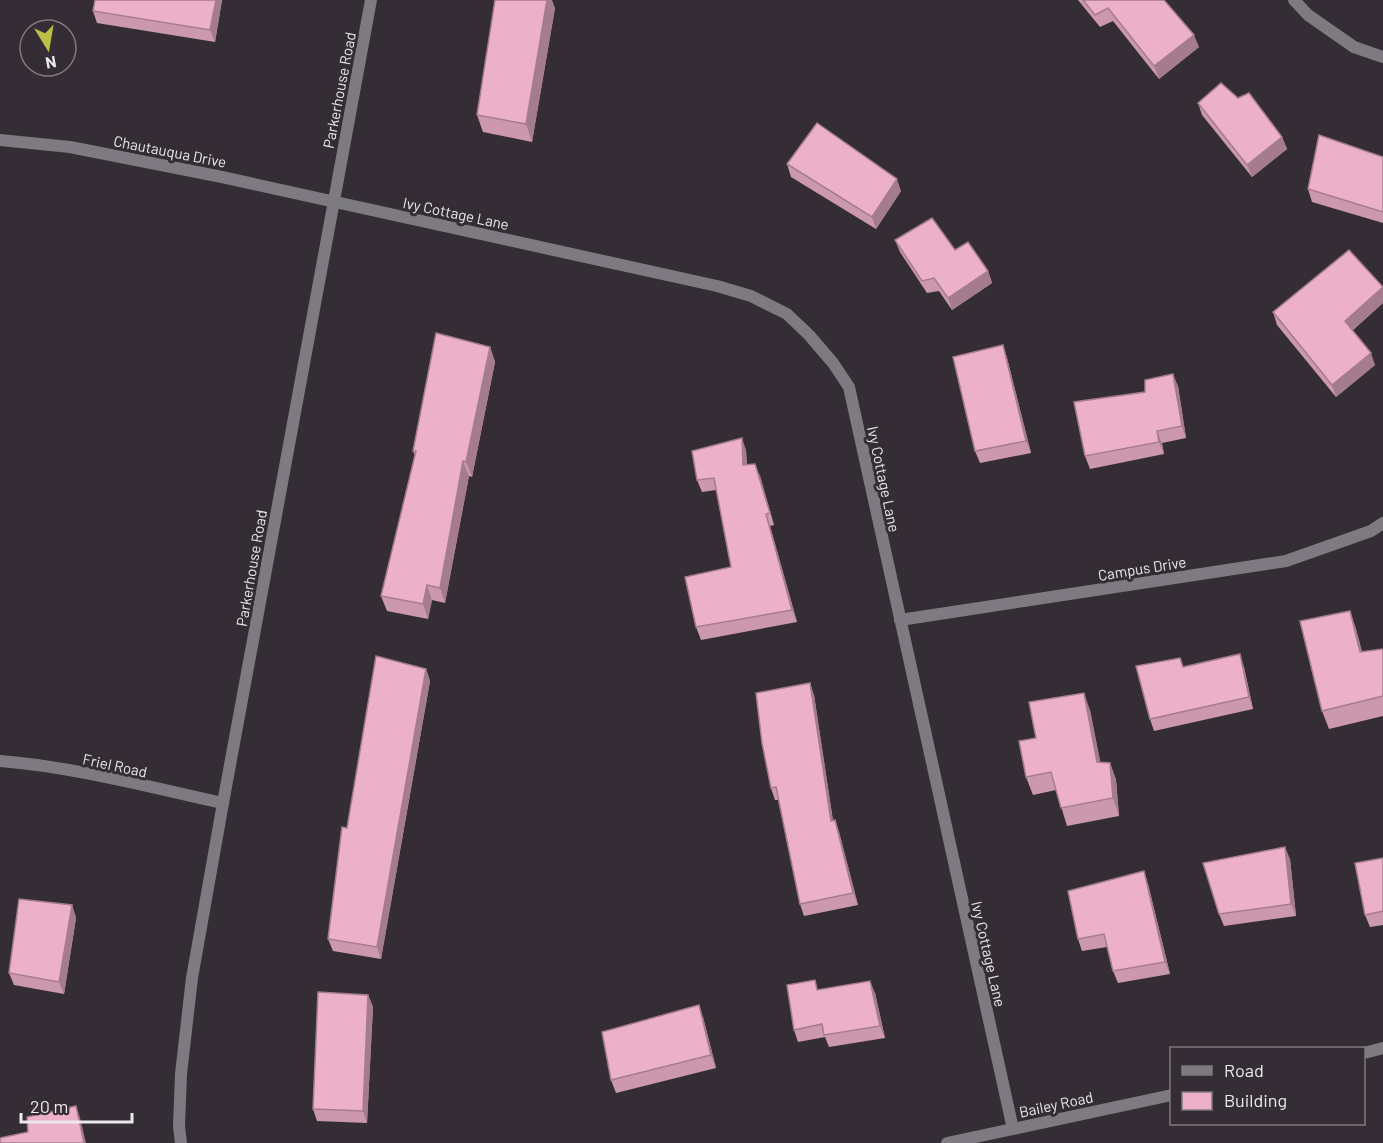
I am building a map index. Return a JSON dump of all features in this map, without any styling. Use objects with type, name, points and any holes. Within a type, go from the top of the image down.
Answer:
[{"type":"street","name":"Parkerhouse Road","points":[[181,1143],[179,1126],[181,1074],[191,989],[223,803],[371,0]]},
{"type":"street","points":[[1294,0],[1308,15],[1354,47],[1383,57]]},
{"type":"street","name":"Chautauqua Drive","points":[[0,140],[70,147],[333,201]]},
{"type":"street","name":"Ivy Cottage Lane","points":[[333,201],[717,286],[751,296],[787,314],[833,363],[849,387],[1013,1129]]},
{"type":"street","name":"Campus Drive","points":[[900,621],[1286,561],[1371,531],[1383,523]]},
{"type":"street","name":"Friel Road","points":[[0,761],[27,763],[107,778],[223,803]]},
{"type":"street","points":[[1365,1053],[1383,1048]]},
{"type":"street","name":"Bailey Road","points":[[947,1143],[1170,1095]]},
{"type":"building","points":[[95,0],[216,0],[210,30],[93,11]]},
{"type":"building","points":[[495,0],[547,0],[526,124],[477,115]]},
{"type":"building","points":[[1083,0],[1164,0],[1194,35],[1154,66],[1108,8],[1095,15]]},
{"type":"building","points":[[1221,83],[1238,98],[1249,93],[1282,137],[1247,165],[1198,103]]},
{"type":"building","points":[[817,123],[897,179],[872,217],[787,164]]},
{"type":"building","points":[[1319,135],[1383,157],[1383,212],[1308,189]]},
{"type":"building","points":[[932,218],[955,250],[968,242],[988,271],[948,298],[934,278],[922,281],[895,240]]},
{"type":"building","points":[[1349,250],[1383,287],[1345,321],[1371,353],[1332,385],[1273,312]]},
{"type":"building","points":[[436,333],[490,347],[466,462],[463,461],[440,588],[427,585],[423,604],[381,596],[416,451],[413,451]]},
{"type":"building","points":[[1003,345],[1026,441],[975,451],[953,357]]},
{"type":"building","points":[[1173,374],[1182,426],[1157,431],[1159,442],[1085,456],[1074,402],[1145,392],[1145,380]]},
{"type":"building","points":[[742,438],[743,465],[755,464],[770,513],[766,514],[792,610],[696,627],[685,577],[731,567],[714,478],[697,480],[692,451]]},
{"type":"building","points":[[1350,611],[1360,652],[1383,649],[1383,696],[1322,711],[1300,621]]},
{"type":"building","points":[[1240,654],[1249,697],[1150,719],[1136,666],[1180,658],[1183,667]]},
{"type":"building","points":[[376,656],[426,669],[377,947],[328,939],[342,827],[347,828]]},
{"type":"building","points":[[810,683],[831,821],[835,820],[853,893],[800,904],[776,787],[771,788],[762,743],[756,693]]},
{"type":"building","points":[[1084,693],[1097,762],[1110,763],[1113,798],[1061,808],[1051,772],[1026,777],[1019,741],[1036,738],[1029,702]]},
{"type":"building","points":[[1285,847],[1291,904],[1219,914],[1203,863]]},
{"type":"building","points":[[1383,858],[1383,911],[1365,915],[1355,863]]},
{"type":"building","points":[[1144,871],[1165,962],[1113,971],[1104,934],[1078,939],[1068,891]]},
{"type":"building","points":[[19,899],[72,905],[59,982],[9,973]]},
{"type":"building","points":[[815,980],[817,990],[870,981],[880,1026],[824,1035],[822,1024],[794,1030],[787,985]]},
{"type":"building","points":[[318,992],[368,995],[363,1111],[313,1109]]},
{"type":"building","points":[[699,1005],[711,1055],[611,1080],[602,1032]]},
{"type":"building","points":[[76,1106],[84,1143],[0,1143],[0,1138],[28,1132],[27,1117]]}]
